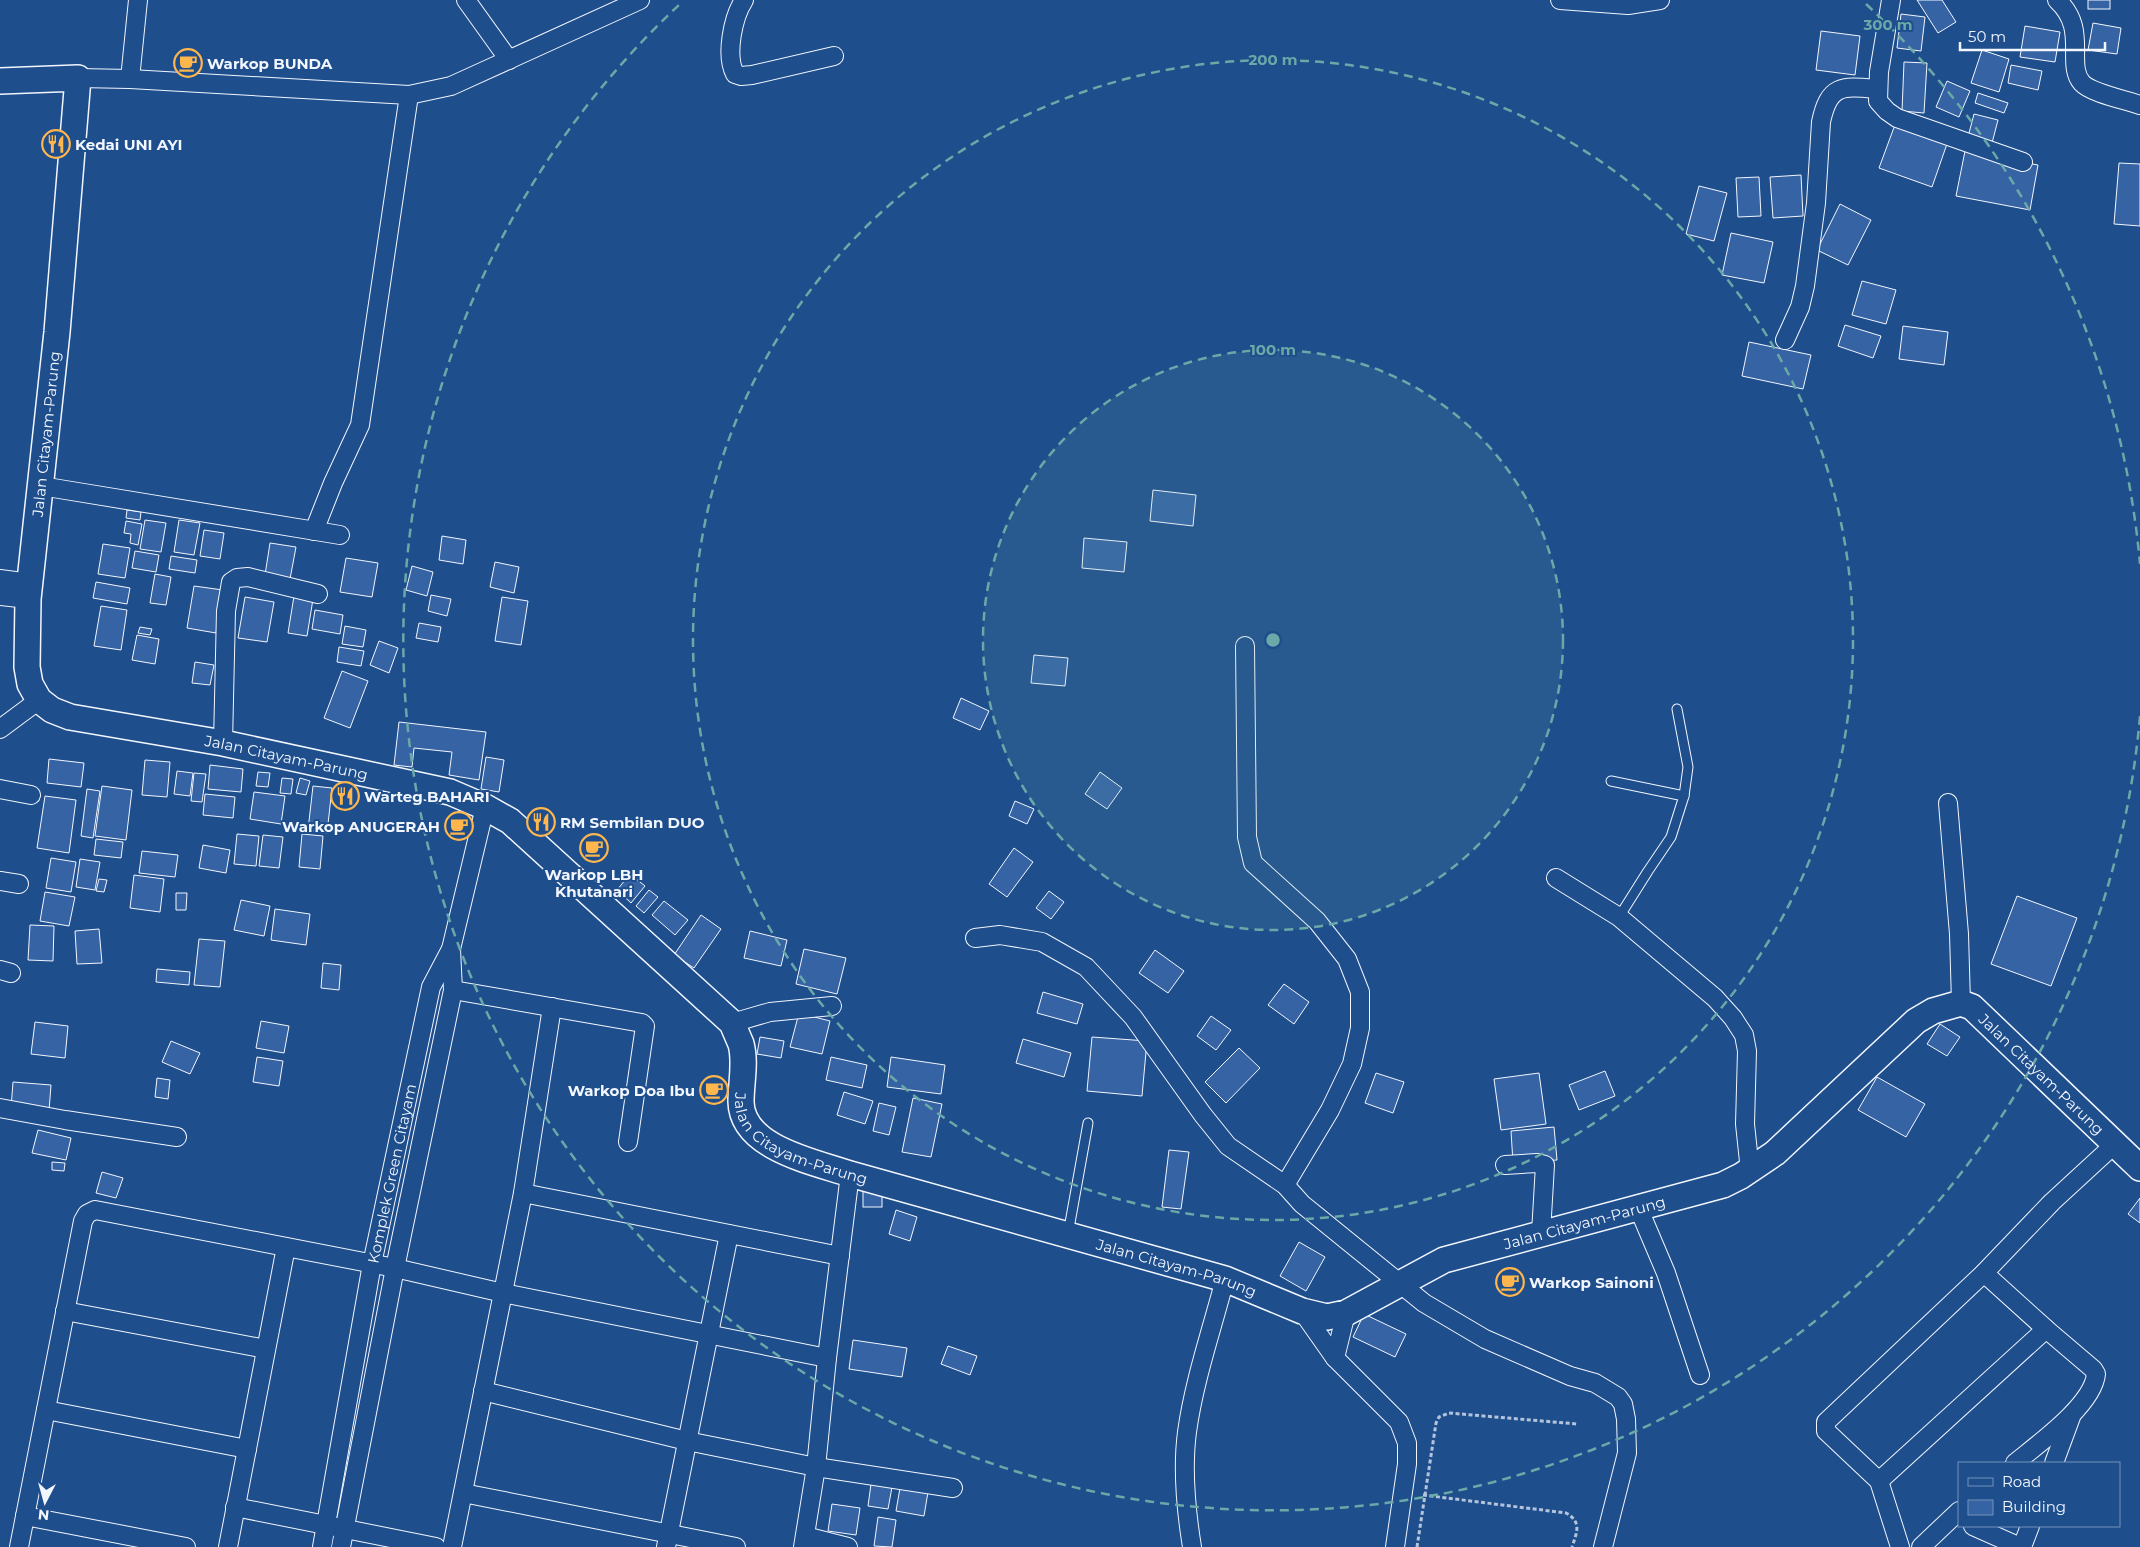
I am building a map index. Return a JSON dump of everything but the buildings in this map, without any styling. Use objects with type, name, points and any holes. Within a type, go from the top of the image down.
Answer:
[{"type":"street","points":[[130,79],[138,0]]},
{"type":"street","points":[[466,0],[509,60]]},
{"type":"street","points":[[0,81],[78,78],[130,79],[409,95],[432,92],[451,86],[640,0]]},
{"type":"street","points":[[750,0],[744,0],[736,13],[731,66],[735,74],[752,76],[834,56]]},
{"type":"street","points":[[1560,0],[1628,5],[1660,0]]},
{"type":"street","points":[[1891,0],[1877,88],[1878,101],[1897,118],[2022,162]]},
{"type":"street","points":[[2057,0],[2071,16],[2074,26],[2077,73],[2081,82],[2089,88],[2140,104]]},
{"type":"street","name":"Jalan Citayam-Parung","points":[[78,78],[58,332],[29,591],[27,667],[30,684],[39,700],[52,710],[70,717],[223,743],[450,792],[485,807],[510,821],[732,1023],[741,1045],[743,1057],[741,1104],[744,1119],[754,1133],[772,1146],[797,1157],[850,1174],[1225,1279],[1302,1311],[1327,1317],[1361,1305],[1444,1260],[1723,1185],[1750,1171],[1775,1153],[1916,1021],[1933,1011],[1961,1003],[1972,1008],[2140,1168]]},
{"type":"street","points":[[1785,340],[1800,307],[1805,286],[1812,242],[1821,122],[1828,97],[1835,90],[1847,86],[1877,88]]},
{"type":"street","points":[[314,531],[333,483],[360,425],[409,95]]},
{"type":"street","points":[[41,486],[340,535]]},
{"type":"street","points":[[223,743],[226,611],[231,582],[236,578],[248,578],[318,594]]},
{"type":"street","points":[[0,579],[29,591]]},
{"type":"street","points":[[0,596],[29,591]]},
{"type":"street","points":[[1245,646],[1247,837],[1253,863],[1317,922],[1347,959],[1360,992],[1360,1028],[1352,1064],[1330,1110],[1285,1185]]},
{"type":"street","points":[[0,729],[39,700]]},
{"type":"street","points":[[0,789],[31,795]]},
{"type":"street","points":[[1948,803],[1959,934],[1961,1003]]},
{"type":"street","name":"Komplek Green Citayam","points":[[322,1547],[372,1264],[431,988],[451,949],[485,807]]},
{"type":"street","points":[[1556,878],[1619,917],[1714,998],[1733,1018],[1744,1035],[1748,1069],[1745,1124],[1750,1171]]},
{"type":"street","points":[[0,881],[19,884]]},
{"type":"street","points":[[975,938],[1000,935],[1042,942],[1086,967],[1133,1017],[1203,1115],[1228,1146],[1285,1185],[1302,1204],[1424,1303],[1485,1339],[1570,1376],[1595,1383],[1618,1397],[1623,1404],[1626,1419],[1627,1453],[1603,1547]]},
{"type":"street","points":[[341,1547],[395,1268],[453,990],[451,949]]},
{"type":"street","points":[[453,990],[638,1022],[645,1026],[628,1142]]},
{"type":"street","points":[[732,1023],[770,1012],[832,1006]]},
{"type":"street","points":[[452,1547],[523,1193],[552,1007]]},
{"type":"street","points":[[0,1108],[177,1137]]},
{"type":"street","points":[[1900,1547],[1879,1481],[1826,1430],[1826,1422],[1984,1273],[2052,1202],[2116,1144]]},
{"type":"street","points":[[1505,1165],[1537,1163],[1545,1165],[1541,1233]]},
{"type":"street","points":[[848,1547],[804,1541],[816,1467],[827,1358],[850,1174]]},
{"type":"street","points":[[523,1193],[840,1256]]},
{"type":"street","points":[[1638,1207],[1666,1273],[1700,1375]]},
{"type":"street","points":[[19,1547],[83,1221],[87,1214],[95,1210],[395,1268],[503,1293],[827,1358]]},
{"type":"street","points":[[667,1540],[729,1234]]},
{"type":"street","points":[[228,1547],[286,1247]]},
{"type":"street","points":[[1984,1273],[2046,1330],[2093,1369],[2096,1374],[2092,1387],[2072,1415],[2016,1462]]},
{"type":"street","points":[[1192,1547],[1186,1506],[1187,1432],[1201,1369],[1225,1279]]},
{"type":"street","points":[[1335,1358],[1361,1305]]},
{"type":"street","points":[[65,1311],[266,1349]]},
{"type":"street","points":[[1302,1311],[1335,1358],[1399,1422],[1407,1443],[1407,1464],[1395,1547]]},
{"type":"street","points":[[1879,1481],[2046,1330]]},
{"type":"street","points":[[484,1392],[687,1441],[816,1467],[953,1488]]},
{"type":"street","points":[[46,1410],[247,1449]]},
{"type":"street","points":[[2054,1462],[2072,1415]]},
{"type":"street","points":[[463,1493],[667,1540],[736,1547]]},
{"type":"street","points":[[235,1507],[436,1547]]},
{"type":"street","points":[[1921,1547],[1956,1515]]},
{"type":"street","points":[[25,1516],[186,1547]]},
{"type":"street","points":[[1975,1527],[2021,1547],[2030,1527]]},
{"type":"lane","points":[[1619,917],[1671,837],[1684,796],[1688,766],[1677,709]]},
{"type":"lane","points":[[1611,781],[1684,796]]},
{"type":"lane","points":[[1068,1234],[1088,1123]]},
{"type":"path","points":[[1417,1547],[1423,1495],[1436,1423],[1443,1414],[1577,1424]]},
{"type":"path","points":[[1423,1495],[1566,1513],[1574,1517],[1577,1525],[1572,1547]]},
{"type":"place","name":"Warkop BUNDA","points":[[188,63]]},
{"type":"place","name":"Kedai UNI AYI","points":[[56,144]]},
{"type":"place","name":"Warteg BAHARI","points":[[345,796]]},
{"type":"place","name":"RM Sembilan DUO","points":[[541,822]]},
{"type":"place","name":"Warkop ANUGERAH","points":[[459,826]]},
{"type":"place","name":"Warkop LBH Khutanari","points":[[594,848]]},
{"type":"place","name":"Warkop Doa Ibu","points":[[714,1090]]},
{"type":"place","name":"Warkop Sainoni","points":[[1510,1282]]}]
